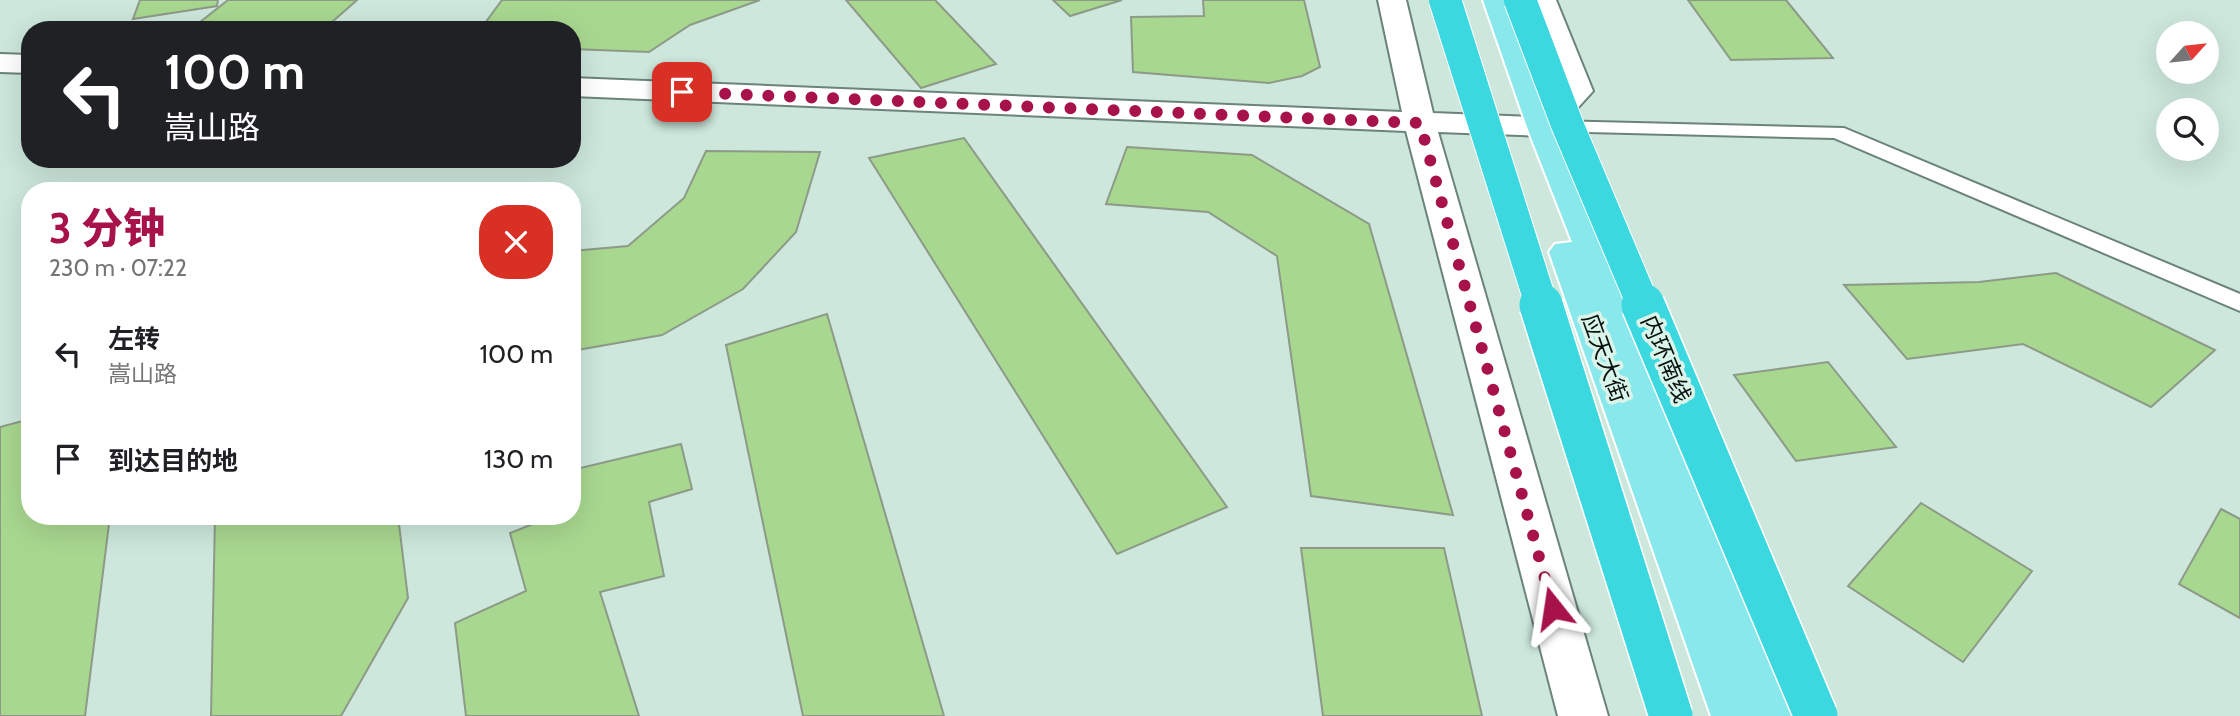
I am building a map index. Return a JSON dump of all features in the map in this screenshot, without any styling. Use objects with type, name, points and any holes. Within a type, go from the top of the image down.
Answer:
[{"type":"highway","points":[[1445,0],[1671,716]]},
{"type":"highway","name":"内环南线","points":[[1520,0],[1567,124],[1816,716]]},
{"type":"main road","name":"应天大街","points":[[1475,0],[1532,127],[1783,716]]},
{"type":"main road","name":"应天大街","points":[[1497,0],[1532,127],[1736,716]]},
{"type":"street","points":[[1392,0],[1420,123],[1583,716]]},
{"type":"street","points":[[581,88],[1532,127],[1578,91],[1542,0]]},
{"type":"street","points":[[0,63],[21,64]]},
{"type":"lane","points":[[1532,127],[1837,132],[2240,303]]},
{"type":"building","points":[[140,0],[218,0],[217,6],[133,19]]},
{"type":"building","points":[[228,0],[357,0],[333,21],[201,21]]},
{"type":"building","points":[[502,0],[760,0],[690,25],[649,52],[581,49],[581,21],[487,21]]},
{"type":"building","points":[[846,0],[935,0],[996,64],[921,88]]},
{"type":"building","points":[[1053,0],[1122,0],[1070,16]]},
{"type":"building","points":[[1203,0],[1304,0],[1320,67],[1302,76],[1269,83],[1133,72],[1131,17],[1204,16]]},
{"type":"building","points":[[1688,0],[1786,0],[1833,58],[1731,60]]},
{"type":"building","points":[[964,138],[1227,507],[1117,554],[869,158]]},
{"type":"building","points":[[1127,147],[1252,155],[1369,224],[1453,515],[1311,496],[1277,256],[1208,212],[1106,204]]},
{"type":"building","points":[[706,151],[820,152],[796,232],[743,289],[662,335],[581,349],[581,250],[628,246],[684,198]]},
{"type":"building","points":[[2056,273],[2215,350],[2151,407],[2023,344],[1907,359],[1844,285],[1979,282]]},
{"type":"building","points":[[827,314],[944,716],[803,716],[726,345]]},
{"type":"building","points":[[1828,362],[1896,447],[1796,461],[1734,375]]},
{"type":"building","points":[[21,421],[21,525],[109,525],[85,716],[0,716],[0,427]]},
{"type":"building","points":[[681,444],[692,489],[649,502],[664,576],[600,592],[639,716],[466,716],[455,623],[526,591],[510,533],[530,525],[581,525],[581,468]]},
{"type":"building","points":[[1921,503],[2032,571],[1963,662],[1848,586]]},
{"type":"building","points":[[2221,509],[2240,519],[2240,618],[2179,584]]},
{"type":"building","points":[[215,525],[399,525],[408,598],[341,716],[211,716]]},
{"type":"building","points":[[1301,548],[1444,548],[1482,716],[1323,716]]},
{"type":"route","points":[[682,92],[1420,123],[1553,608]]}]
